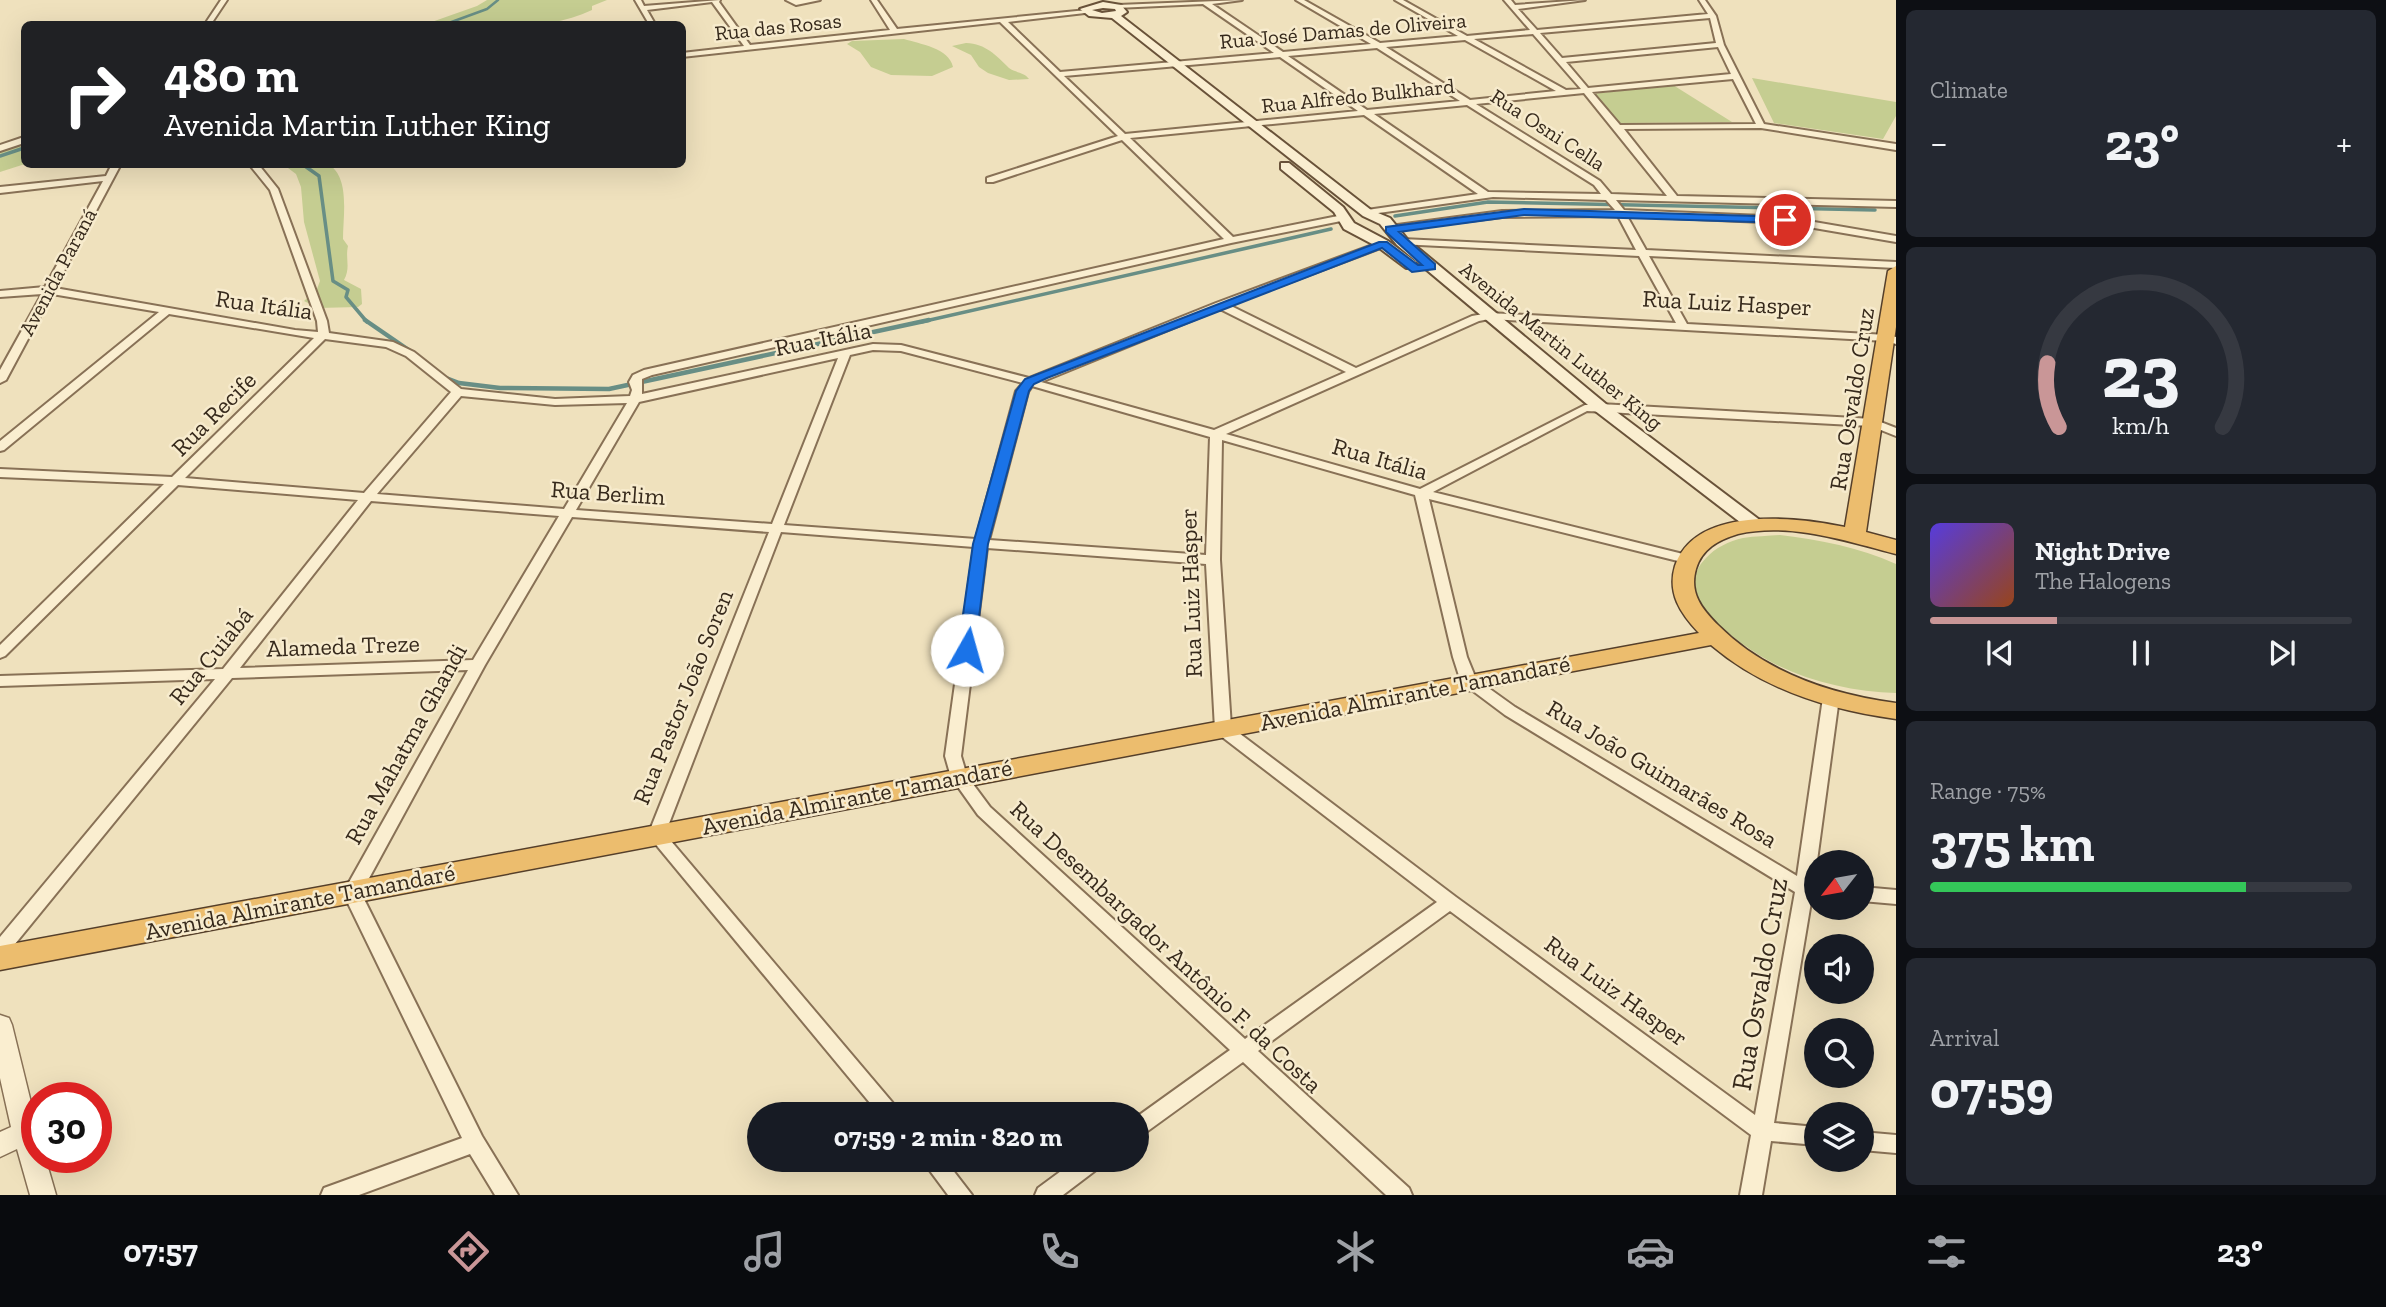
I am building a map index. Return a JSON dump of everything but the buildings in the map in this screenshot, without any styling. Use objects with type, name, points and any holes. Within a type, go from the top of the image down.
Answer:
[{"type":"highway","name":"Rua Osvaldo Cruz","points":[[1855,534],[1873,423],[1892,339],[1896,272]]},
{"type":"highway","points":[[1896,547],[1855,534],[1797,525],[1746,527],[1715,535],[1697,545],[1686,559],[1681,582],[1691,609],[1715,637],[1746,660],[1776,676],[1831,698],[1896,711]]},
{"type":"highway","name":"Avenida Almirante Tamandaré","points":[[0,958],[1715,637]]},
{"type":"main road","name":"Avenida Martin Luther King","points":[[1102,8],[1339,210],[1349,226],[1383,244],[1483,317],[1601,407],[1746,527]]},
{"type":"main road","name":"Avenida Martin Luther King","points":[[1168,65],[1253,125],[1367,212],[1385,221],[1402,242],[1585,408],[1746,527]]},
{"type":"main road","points":[[1292,171],[1310,169]]},
{"type":"main road","points":[[1343,218],[1367,212]]},
{"type":"main road","points":[[1363,232],[1390,229]]},
{"type":"main road","points":[[1416,269],[1431,267]]},
{"type":"street","points":[[210,21],[224,0]]},
{"type":"street","points":[[637,0],[650,21]]},
{"type":"street","points":[[642,8],[715,0],[748,47]]},
{"type":"street","points":[[789,0],[802,3],[817,0]]},
{"type":"street","points":[[874,0],[895,32]]},
{"type":"street","name":"Rua das Rosas","points":[[686,55],[1102,8],[1141,8],[1239,0]]},
{"type":"street","name":"Rua Osni Cella","points":[[1299,0],[1377,45],[1597,183],[1615,204],[1683,327]]},
{"type":"street","points":[[1398,0],[1565,93]]},
{"type":"street","points":[[1507,0],[1618,127],[1673,197]]},
{"type":"street","points":[[1515,6],[1582,0]]},
{"type":"street","points":[[1702,0],[1713,16],[1720,45],[1762,126]]},
{"type":"street","points":[[1204,1],[1485,194]]},
{"type":"street","name":"Rua José Damas de Oliveira","points":[[1060,74],[1713,16]]},
{"type":"street","points":[[1002,20],[1231,240]]},
{"type":"street","points":[[1558,61],[1720,45]]},
{"type":"street","name":"Rua Alfredo Bulkhard","points":[[990,180],[1125,136],[1736,76]]},
{"type":"street","points":[[1618,127],[1762,126],[1896,147]]},
{"type":"street","points":[[0,148],[21,141]]},
{"type":"street","name":"Avenida Paraná","points":[[0,380],[115,168]]},
{"type":"street","points":[[256,168],[274,189],[322,321],[324,334]]},
{"type":"street","points":[[0,190],[109,178]]},
{"type":"street","points":[[1367,212],[1485,194],[1785,220],[1896,239]]},
{"type":"street","points":[[1390,229],[1673,197],[1896,204]]},
{"type":"street","points":[[636,391],[637,377],[648,372],[1231,240],[1343,218]]},
{"type":"street","points":[[1402,242],[1643,253],[1896,272]]},
{"type":"street","points":[[959,777],[953,756],[981,544],[1023,391],[1030,382],[1220,305],[1383,244]]},
{"type":"street","name":"Rua Itália","points":[[0,294],[48,290],[295,333],[324,334],[389,344],[410,354],[458,392],[580,403],[873,347],[901,348],[1421,493],[1686,559]]},
{"type":"street","points":[[1220,305],[1354,371]]},
{"type":"street","points":[[0,447],[167,311]]},
{"type":"street","name":"Rua Luiz Hasper","points":[[1761,1131],[1450,902],[1223,729],[1213,560],[1216,434],[1354,371],[1483,317],[1892,339]]},
{"type":"street","name":"Rua Recife","points":[[0,653],[324,334]]},
{"type":"street","name":"Rua Pastor João Soren","points":[[845,354],[779,528],[656,835],[882,1102]]},
{"type":"street","name":"Rua Mahatma Ghandi","points":[[352,893],[478,665],[569,513],[636,391]]},
{"type":"street","name":"Rua Cuiabá","points":[[0,950],[228,673],[367,497],[458,392]]},
{"type":"street","points":[[1469,682],[1460,657],[1421,493],[1585,408],[1873,423],[1896,432]]},
{"type":"street","name":"Rua Berlim","points":[[0,473],[176,481],[1213,560]]},
{"type":"street","name":"Alameda Treze","points":[[0,681],[478,665]]},
{"type":"street","name":"Rua João Guimarães Rosa","points":[[1469,682],[1510,711],[1804,886]]},
{"type":"street","name":"Rua Osvaldo Cruz","points":[[1814,850],[1831,698]]},
{"type":"street","name":"Rua Desembargador Antônio F. da Costa","points":[[959,777],[985,811],[1401,1195]]},
{"type":"street","points":[[352,893],[475,1143],[507,1195]]},
{"type":"street","points":[[1874,895],[1896,897]]},
{"type":"street","points":[[1149,1119],[1450,902]]},
{"type":"street","name":"Rua Osvaldo Cruz","points":[[1751,1195],[1761,1131],[1804,920]]},
{"type":"street","points":[[0,1026],[21,1115]]},
{"type":"street","points":[[1761,1131],[1804,1135]]},
{"type":"street","points":[[0,1145],[21,1134]]},
{"type":"street","points":[[1874,1142],[1896,1144]]},
{"type":"street","points":[[332,1195],[475,1143]]},
{"type":"street","points":[[942,1172],[961,1195]]},
{"type":"street","points":[[1046,1195],[1077,1172]]},
{"type":"street","points":[[37,1173],[43,1195]]},
{"type":"green space","points":[[487,0],[607,0],[592,6],[592,10],[557,21],[434,21]]},
{"type":"green space","points":[[904,39],[940,51],[946,55],[953,67],[932,76],[891,75],[871,67],[860,52],[847,44],[852,41]]},
{"type":"green space","points":[[966,43],[985,48],[1009,68],[1029,79],[1009,80],[988,73],[979,67],[971,55],[952,46]]},
{"type":"green space","points":[[1752,78],[1896,102],[1896,116],[1883,139],[1774,123]]},
{"type":"green space","points":[[1673,85],[1732,122],[1620,123],[1592,94]]},
{"type":"green space","points":[[21,143],[21,165],[0,172],[0,150]]},
{"type":"green space","points":[[288,168],[333,168],[340,180],[344,199],[343,239],[348,246],[344,280],[361,289],[362,304],[358,307],[318,308],[304,301],[317,289],[320,281],[304,222],[301,187],[296,174]]},
{"type":"green space","points":[[1780,535],[1839,545],[1896,564],[1896,693],[1833,685],[1787,670],[1744,645],[1713,619],[1702,604],[1696,588],[1696,573],[1706,558],[1723,545],[1738,539]]},
{"type":"waterway","points":[[454,21],[487,9],[498,0]]},
{"type":"waterway","points":[[0,156],[21,149]]},
{"type":"waterway","points":[[308,168],[319,176],[333,281],[348,290],[346,297],[366,321]]},
{"type":"waterway","points":[[1395,216],[1488,202],[1875,210]]},
{"type":"waterway","points":[[921,322],[1331,229]]},
{"type":"waterway","points":[[446,378],[459,383],[500,388],[609,389],[929,320]]},
{"type":"waterway","points":[[366,321],[413,353]]},
{"type":"route","points":[[967,650],[981,544],[1023,391],[1030,382],[1042,375],[1383,244],[1416,269],[1431,267],[1390,229],[1524,212],[1785,220]]}]
